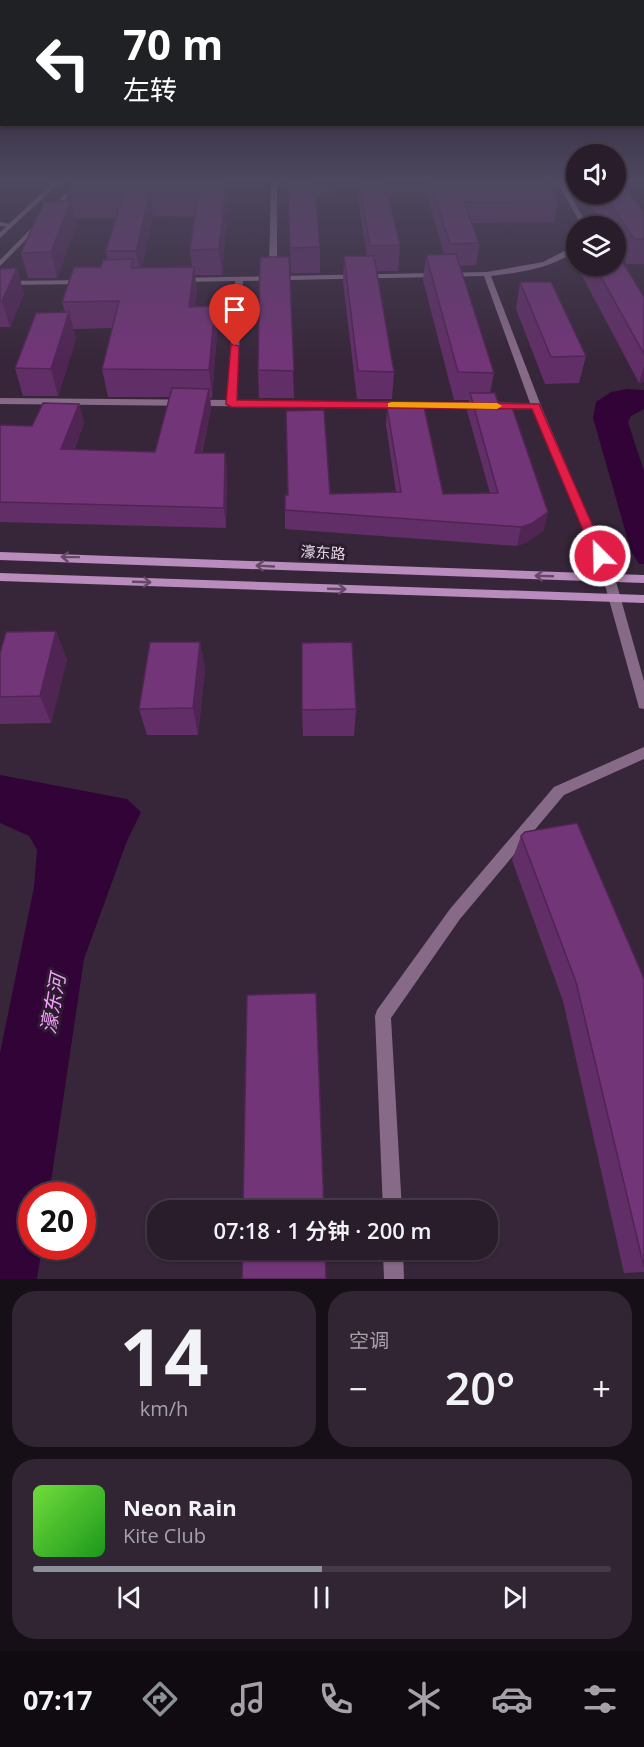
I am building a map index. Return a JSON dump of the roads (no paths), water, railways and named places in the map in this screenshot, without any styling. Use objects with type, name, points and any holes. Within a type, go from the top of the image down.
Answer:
[{"type":"main road","name":"濠东路","points":[[0,556],[644,579]]},
{"type":"main road","points":[[0,577],[644,599]]},
{"type":"street","points":[[0,264],[22,242]]},
{"type":"street","points":[[272,278],[273,242]]},
{"type":"street","points":[[174,280],[487,274],[535,267],[566,254]]},
{"type":"street","points":[[487,274],[536,406],[609,578],[644,704]]},
{"type":"street","points":[[231,404],[239,279]]},
{"type":"street","points":[[0,283],[94,281]]},
{"type":"street","points":[[0,401],[536,406]]},
{"type":"street","points":[[392,1200],[383,1016],[455,914],[559,791],[644,753]]},
{"type":"street","points":[[393,1260],[394,1279]]},
{"type":"water","points":[[627,389],[644,390],[644,409],[631,416],[628,422],[644,471],[644,564],[639,564],[631,551],[593,418],[596,402],[611,392]]},
{"type":"water","name":"濠东河","points":[[0,775],[127,799],[141,812],[127,841],[84,959],[51,1182],[18,1182],[18,1260],[40,1260],[37,1279],[0,1279],[0,1053],[34,887],[37,850],[29,836],[0,823]]}]
